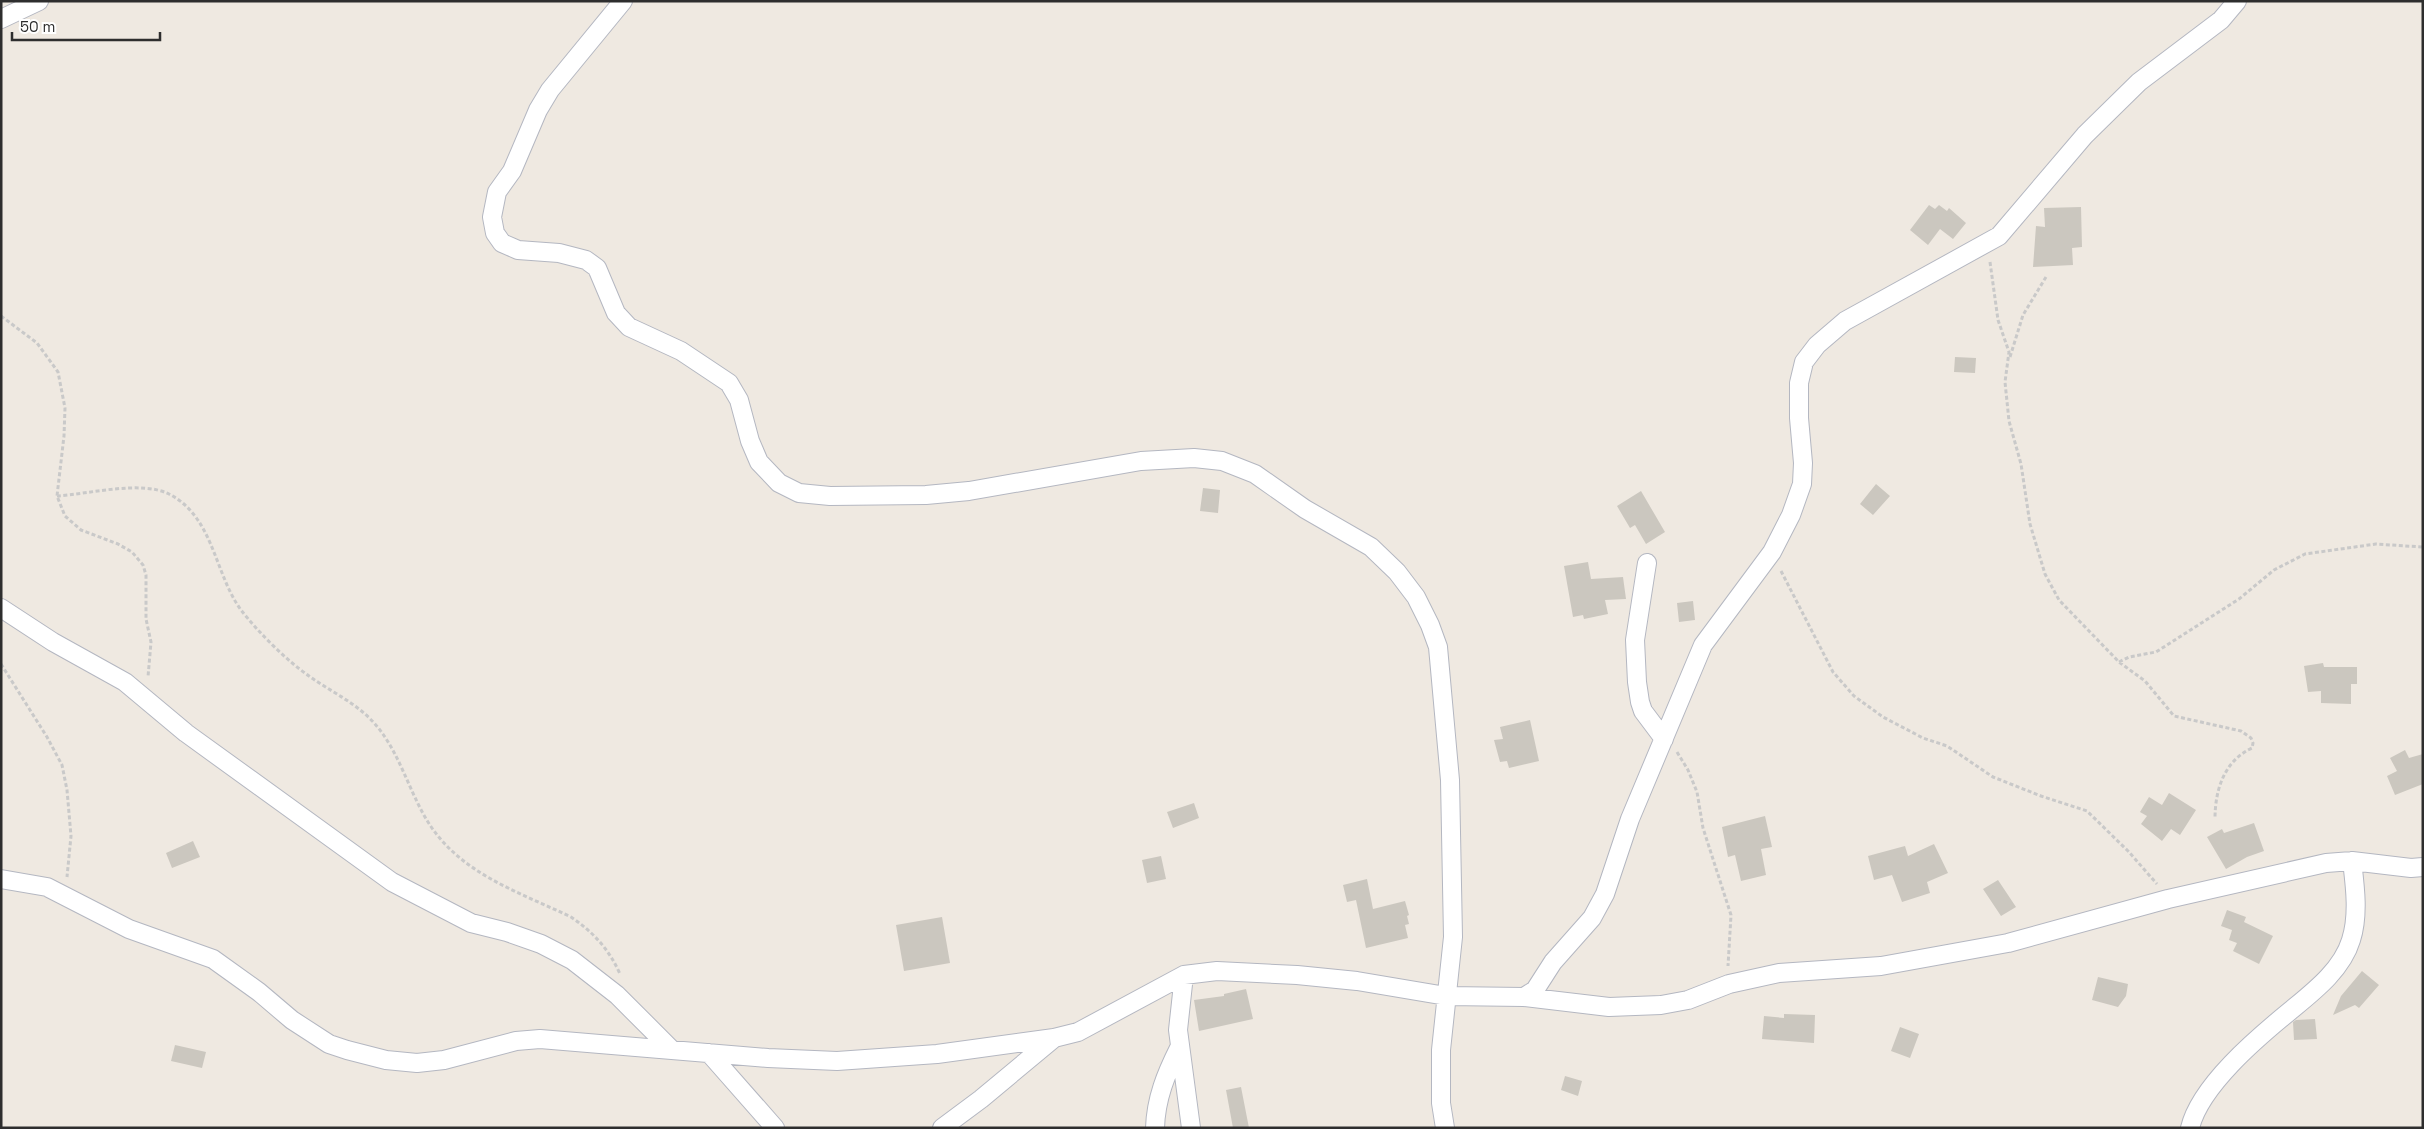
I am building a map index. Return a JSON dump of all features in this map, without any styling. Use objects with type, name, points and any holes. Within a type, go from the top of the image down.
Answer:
[{"type":"street","points":[[1,19],[39,1]]},
{"type":"street","points":[[623,1],[550,90],[538,110],[512,171],[497,192],[492,217],[495,233],[502,243],[518,250],[559,253],[586,260],[597,268],[616,313],[629,327],[681,351],[729,383],[740,400],[750,441],[759,462],[778,483],[799,493],[830,496],[926,495],[969,491],[1141,461],[1194,458],[1222,461],[1255,474],[1305,509],[1371,547],[1397,572],[1416,597],[1430,624],[1438,647],[1450,780],[1453,937],[1440,1050],[1441,1102],[1445,1128]]},
{"type":"street","points":[[1524,997],[1535,990],[1553,962],[1592,918],[1601,902],[1624,835],[1703,645],[1772,552],[1798,500],[1802,484],[1803,463],[1799,418],[1799,383],[1804,362],[1816,345],[1845,322],[1911,283],[1984,245],[2005,229],[2085,135],[2139,82],[2221,20],[2237,1]]},
{"type":"street","points":[[1647,563],[1635,640],[1637,682],[1643,711],[1664,738]]},
{"type":"street","points":[[1,608],[53,642],[112,673],[186,733],[239,770],[343,849],[392,882],[471,923],[507,932],[541,944],[572,960],[617,995],[671,1049]]},
{"type":"street","points":[[2190,1128],[2196,1109],[2217,1079],[2306,998],[2343,958],[2351,940],[2355,915],[2352,861]]},
{"type":"street","points":[[1,879],[37,884],[62,894],[129,929],[214,959],[313,1034],[330,1044],[368,1056],[403,1062],[435,1061],[516,1041],[540,1040],[709,1053],[837,1060],[937,1054],[1054,1038],[1095,1024],[1123,1006],[1184,975],[1217,971],[1297,974],[1357,981],[1446,996],[1524,997],[1608,1007],[1661,1005],[1688,1000],[1729,984],[1778,973],[1881,966],[1927,959],[2051,932],[2168,899],[2296,869],[2352,861],[2411,868],[2423,867]]},
{"type":"street","points":[[1184,975],[1178,1017],[1179,1048],[1191,1128]]},
{"type":"street","points":[[942,1128],[981,1099],[1054,1038]]},
{"type":"street","points":[[1155,1128],[1163,1079],[1179,1048]]},
{"type":"street","points":[[709,1053],[775,1128]]},
{"type":"path","points":[[1984,245],[1993,276],[1992,291],[1998,320],[2010,358]]},
{"type":"path","points":[[2046,277],[2022,315],[2005,382],[2009,421],[2022,464],[2030,524],[2045,574],[2059,600],[2119,662],[2145,681],[2174,716],[2241,731],[2251,738],[2254,743],[2252,748],[2243,752],[2220,782],[2215,796],[2215,818]]},
{"type":"path","points":[[1,316],[37,343],[58,372],[65,408],[64,436],[57,496],[65,516],[74,526],[118,544],[132,552],[143,565],[146,575],[146,619],[151,642],[147,700]]},
{"type":"path","points":[[57,496],[134,488],[153,489],[167,493],[188,508],[208,538],[232,596],[243,612],[294,664],[350,702],[376,725],[394,752],[425,818],[448,848],[481,875],[572,917],[582,924],[607,949],[623,980]]},
{"type":"path","points":[[2119,662],[2128,657],[2156,652],[2239,599],[2274,570],[2305,554],[2376,544],[2422,547]]},
{"type":"path","points":[[1772,552],[1826,660],[1854,696],[1883,717],[1923,738],[1947,746],[1993,777],[2041,796],[2087,811],[2128,851],[2168,899]]},
{"type":"path","points":[[1,664],[56,750],[65,777],[71,836],[70,862],[62,894]]},
{"type":"path","points":[[1664,738],[1675,749],[1684,763],[1697,792],[1703,828],[1731,915],[1728,955],[1729,984]]},
{"type":"building","points":[[1929,205],[1935,209],[1939,205],[1947,211],[1949,208],[1966,223],[1953,239],[1940,229],[1928,245],[1910,230]]},
{"type":"building","points":[[2081,207],[2082,247],[2072,248],[2073,265],[2033,267],[2036,226],[2045,227],[2044,208]]},
{"type":"building","points":[[1955,357],[1976,358],[1975,373],[1954,372]]},
{"type":"building","points":[[1876,484],[1890,496],[1873,515],[1860,504]]},
{"type":"building","points":[[1203,488],[1220,490],[1218,513],[1200,511]]},
{"type":"building","points":[[1641,491],[1665,532],[1646,544],[1635,525],[1630,528],[1617,506]]},
{"type":"building","points":[[1588,562],[1591,579],[1623,577],[1626,599],[1605,600],[1608,614],[1584,619],[1583,615],[1573,617],[1564,566]]},
{"type":"building","points":[[1693,601],[1695,620],[1679,622],[1677,603]]},
{"type":"building","points":[[2323,663],[2324,667],[2357,667],[2357,684],[2351,684],[2351,704],[2321,703],[2321,691],[2308,692],[2304,666]]},
{"type":"building","points":[[1530,720],[1539,761],[1509,768],[1507,761],[1500,762],[1494,740],[1503,739],[1500,727]]},
{"type":"building","points":[[2405,750],[2409,758],[2423,754],[2423,784],[2395,795],[2387,776],[2397,771],[2390,758]]},
{"type":"building","points":[[2169,793],[2196,810],[2180,835],[2171,829],[2162,841],[2141,824],[2147,816],[2140,812],[2149,797],[2162,805]]},
{"type":"building","points":[[1194,803],[1199,818],[1173,828],[1167,812]]},
{"type":"building","points":[[1765,816],[1772,847],[1761,849],[1766,875],[1741,881],[1735,855],[1728,857],[1722,827]]},
{"type":"building","points":[[2254,823],[2264,851],[2247,857],[2226,869],[2207,837],[2222,829],[2224,833]]},
{"type":"building","points":[[193,841],[200,857],[172,868],[166,853]]},
{"type":"building","points":[[1934,844],[1948,873],[1927,882],[1930,893],[1902,902],[1892,875],[1874,880],[1868,856],[1905,846],[1908,856]]},
{"type":"building","points":[[1161,856],[1166,879],[1147,883],[1142,860]]},
{"type":"building","points":[[1367,879],[1373,909],[1405,901],[1409,915],[1407,916],[1409,924],[1405,925],[1408,938],[1366,948],[1356,900],[1347,902],[1343,885]]},
{"type":"building","points":[[1998,880],[2016,907],[2001,916],[1983,889]]},
{"type":"building","points":[[2227,910],[2246,917],[2244,922],[2273,936],[2259,964],[2233,951],[2237,943],[2229,940],[2232,930],[2221,926]]},
{"type":"building","points":[[942,917],[950,963],[904,971],[896,925]]},
{"type":"building","points":[[2362,971],[2379,985],[2359,1008],[2355,1005],[2333,1015],[2341,996]]},
{"type":"building","points":[[2098,977],[2128,984],[2126,996],[2118,1007],[2092,1000]]},
{"type":"building","points":[[1246,989],[1253,1019],[1199,1031],[1194,1000],[1224,996],[1224,994]]},
{"type":"building","points":[[1784,1014],[1815,1015],[1814,1043],[1762,1039],[1764,1016],[1784,1018]]},
{"type":"building","points":[[2315,1019],[2317,1039],[2294,1040],[2293,1022],[2296,1020]]},
{"type":"building","points":[[1900,1027],[1919,1034],[1910,1058],[1891,1051]]},
{"type":"building","points":[[175,1045],[206,1052],[202,1068],[171,1061]]},
{"type":"building","points":[[1565,1076],[1582,1081],[1578,1096],[1561,1090]]},
{"type":"building","points":[[1241,1087],[1249,1128],[1233,1128],[1226,1090]]}]
